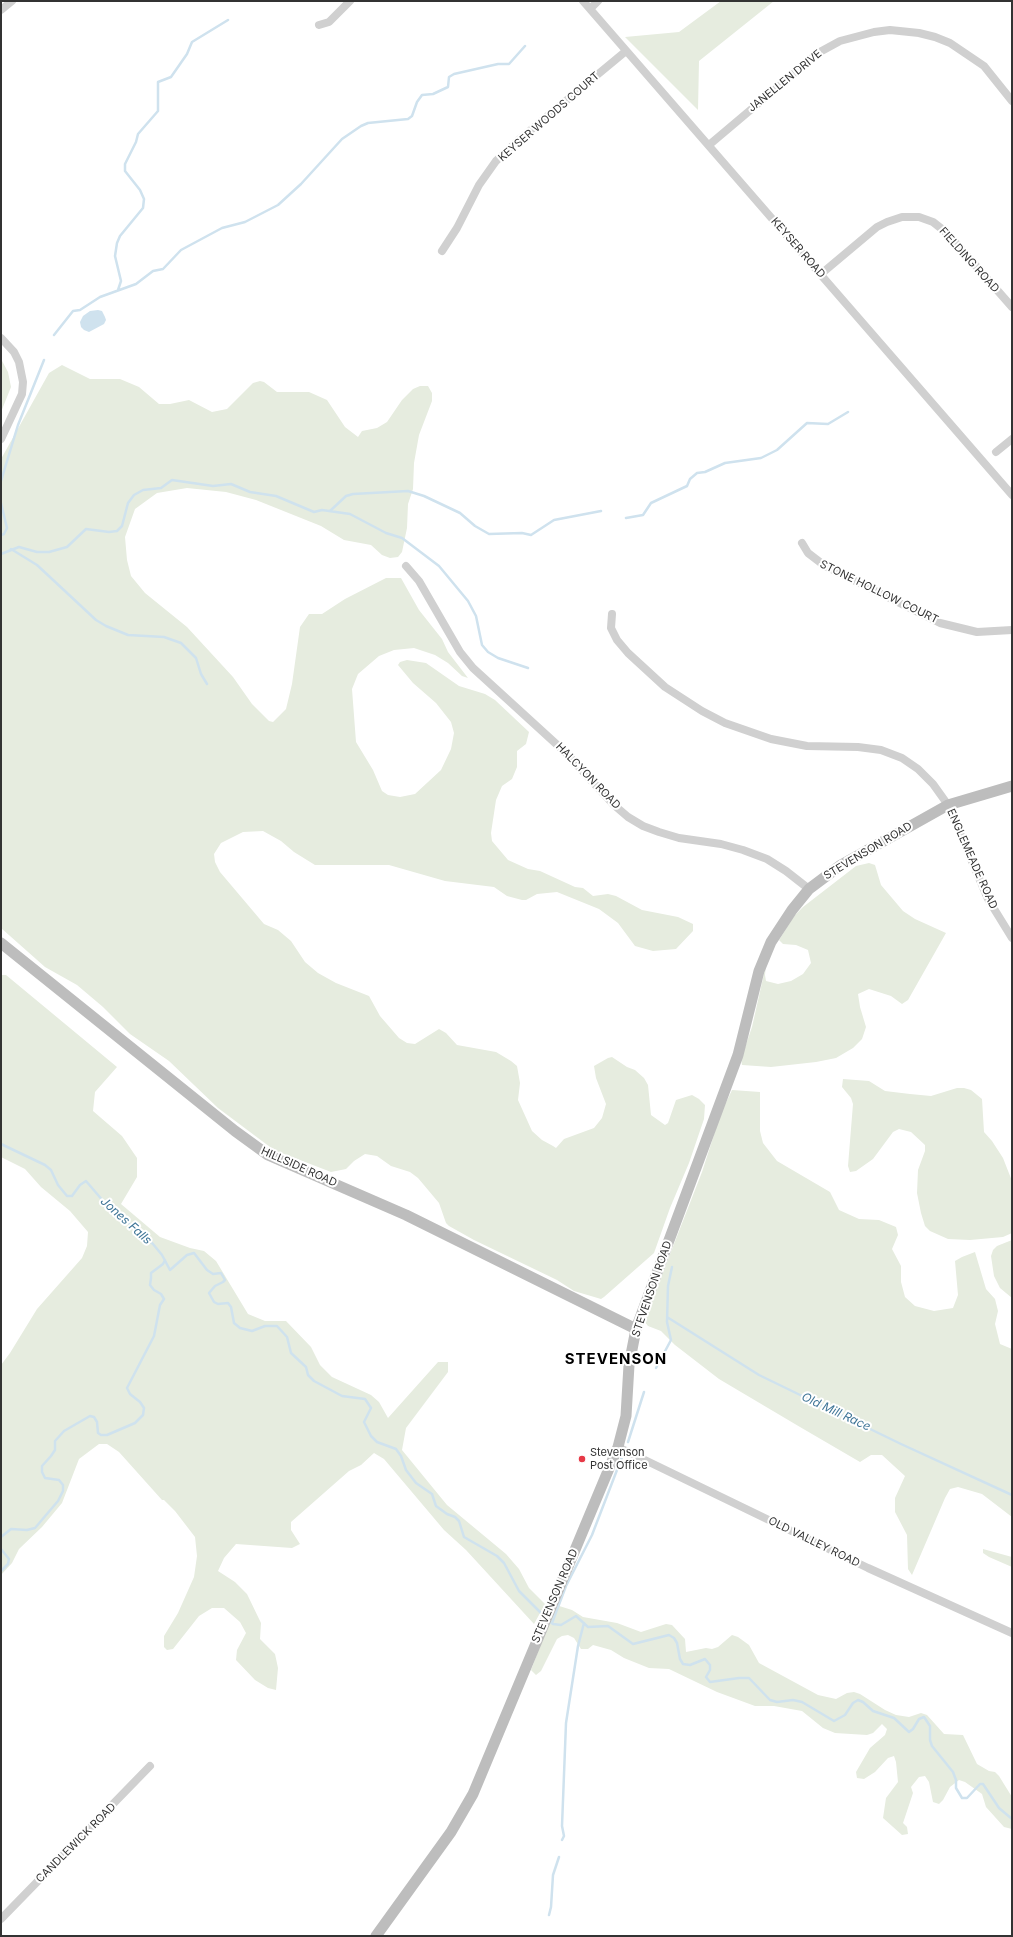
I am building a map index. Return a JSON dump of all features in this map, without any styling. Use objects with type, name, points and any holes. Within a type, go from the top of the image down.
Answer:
[{"type":"street","points":[[1,10],[12,1]]},
{"type":"street","points":[[319,25],[330,22],[350,1]]},
{"type":"street","name":"KEYSER ROAD","points":[[583,1],[1012,495]]},
{"type":"street","points":[[590,8],[598,1]]},
{"type":"street","name":"JANELLEN DRIVE","points":[[709,145],[818,53],[840,41],[874,32],[890,30],[919,33],[935,36],[950,43],[984,66],[1012,101]]},
{"type":"street","name":"KEYSER WOODS COURT","points":[[442,251],[457,228],[472,196],[496,161],[520,138],[626,51]]},
{"type":"street","name":"FIELDING ROAD","points":[[821,274],[877,227],[886,222],[902,217],[919,217],[934,222],[947,233],[1012,307]]},
{"type":"street","points":[[1,338],[14,352],[19,362],[23,382],[22,394],[1,440]]},
{"type":"street","points":[[996,452],[1012,439]]},
{"type":"street","name":"STONE HOLLOW COURT","points":[[802,543],[812,556],[824,566],[940,623],[977,632],[1012,630]]},
{"type":"street","name":"HALCYON ROAD","points":[[406,566],[419,581],[460,652],[473,668],[566,752],[614,805],[628,817],[643,826],[679,838],[721,844],[767,859],[809,889]]},
{"type":"street","name":"ENGLEMEADE ROAD","points":[[612,614],[611,628],[617,640],[628,653],[665,687],[702,711],[726,723],[771,739],[807,746],[870,748],[892,754],[918,769],[933,784],[948,805],[988,899],[1012,938]]},
{"type":"street","name":"STEVENSON ROAD","points":[[376,1936],[451,1832],[473,1794],[545,1618],[618,1447],[626,1416],[629,1365],[636,1329],[651,1284],[738,1055],[763,957],[781,926],[809,889],[841,865],[948,805],[1012,786]]},
{"type":"street","name":"HILLSIDE ROAD","points":[[1,943],[235,1131],[268,1155],[406,1215],[636,1329]]},
{"type":"street","name":"OLD VALLEY ROAD","points":[[618,1447],[868,1568],[1012,1633]]},
{"type":"street","name":"CANDLEWICK ROAD","points":[[1,1919],[150,1766]]},
{"type":"shaded area","points":[[721,1],[774,1],[699,61],[698,110],[625,37],[679,32]]},
{"type":"shaded area","points":[[1,359],[8,372],[11,387],[1,412]]},
{"type":"shaded area","points":[[62,365],[90,379],[120,379],[139,387],[159,404],[170,404],[189,400],[212,412],[227,409],[253,383],[260,381],[264,382],[277,392],[309,392],[327,400],[345,427],[358,437],[362,431],[377,428],[387,422],[402,400],[413,389],[420,386],[428,386],[432,393],[432,401],[419,435],[414,463],[413,489],[408,504],[407,528],[402,552],[398,557],[390,558],[382,555],[371,545],[344,540],[321,526],[256,500],[226,492],[187,488],[157,493],[135,509],[125,537],[127,560],[131,576],[145,593],[187,627],[233,677],[252,704],[269,721],[273,722],[286,709],[292,684],[300,627],[309,614],[322,614],[345,599],[386,578],[401,578],[419,610],[442,639],[448,652],[468,678],[462,676],[448,663],[435,655],[414,648],[394,650],[379,656],[358,674],[352,689],[356,742],[373,770],[382,791],[388,795],[400,797],[415,794],[441,770],[451,749],[454,733],[451,722],[436,703],[413,683],[398,665],[400,662],[407,660],[426,663],[459,686],[485,694],[495,700],[529,732],[526,744],[517,751],[517,767],[512,779],[502,786],[496,800],[491,833],[492,841],[508,860],[528,869],[540,871],[575,887],[583,888],[593,896],[608,894],[616,896],[642,910],[678,917],[693,924],[693,931],[676,949],[653,951],[635,946],[618,923],[599,909],[557,892],[537,894],[526,900],[522,900],[507,896],[494,887],[445,881],[389,865],[315,865],[294,852],[281,841],[263,831],[243,832],[221,843],[214,854],[215,862],[220,872],[264,924],[278,930],[291,941],[305,962],[318,973],[336,983],[369,996],[380,1016],[399,1038],[407,1043],[415,1044],[439,1029],[446,1033],[457,1045],[496,1052],[517,1066],[520,1083],[518,1100],[532,1131],[542,1140],[556,1148],[564,1139],[594,1128],[602,1118],[606,1104],[596,1078],[594,1066],[608,1058],[612,1057],[627,1067],[635,1070],[644,1078],[648,1085],[651,1115],[665,1125],[668,1123],[676,1100],[692,1095],[705,1105],[704,1119],[689,1163],[670,1208],[654,1253],[601,1299],[574,1291],[557,1280],[474,1240],[449,1226],[446,1223],[439,1203],[418,1178],[410,1172],[391,1166],[377,1156],[365,1154],[354,1161],[346,1169],[331,1172],[274,1150],[218,1108],[169,1061],[130,1034],[103,1007],[77,985],[45,967],[1,928],[1,459],[49,373]]},
{"type":"shaded area","points":[[869,863],[875,865],[881,885],[903,911],[915,919],[946,933],[908,1000],[902,1004],[891,996],[869,989],[858,994],[866,1027],[862,1039],[853,1048],[836,1058],[816,1062],[771,1067],[742,1065],[741,1059],[752,1027],[766,965],[766,981],[778,984],[791,981],[803,974],[811,963],[808,950],[796,945],[783,944],[779,940],[794,916],[803,907],[856,866]]},
{"type":"shaded area","points":[[1,975],[6,975],[117,1067],[95,1092],[93,1111],[122,1136],[137,1158],[137,1177],[121,1204],[160,1237],[190,1248],[204,1251],[216,1261],[248,1314],[265,1321],[286,1321],[311,1347],[320,1365],[332,1377],[371,1395],[379,1402],[388,1418],[438,1362],[448,1362],[448,1372],[406,1428],[402,1450],[447,1505],[506,1554],[519,1569],[529,1588],[545,1604],[534,1624],[466,1550],[444,1530],[384,1459],[374,1453],[361,1465],[349,1471],[291,1522],[291,1530],[300,1544],[292,1548],[236,1544],[224,1558],[218,1571],[235,1582],[247,1594],[261,1623],[260,1639],[275,1654],[278,1668],[276,1690],[268,1688],[255,1680],[236,1660],[237,1650],[246,1633],[240,1622],[224,1608],[212,1608],[199,1616],[173,1649],[167,1650],[164,1647],[164,1636],[178,1613],[194,1577],[197,1556],[195,1537],[175,1511],[164,1500],[162,1500],[119,1452],[107,1444],[99,1444],[79,1459],[62,1503],[42,1527],[19,1549],[12,1563],[1,1575],[1,1365],[37,1309],[82,1258],[87,1246],[88,1232],[70,1211],[41,1187],[25,1169],[1,1157]]},
{"type":"shaded area","points":[[843,1079],[869,1081],[885,1091],[931,1096],[957,1088],[964,1088],[971,1090],[982,1099],[984,1132],[1003,1158],[1012,1181],[1012,1233],[1003,1237],[970,1240],[948,1239],[930,1231],[925,1226],[917,1193],[918,1170],[925,1151],[925,1145],[911,1132],[899,1129],[893,1132],[873,1159],[856,1171],[850,1172],[848,1166],[853,1104],[851,1098],[842,1087]]},
{"type":"shaded area","points":[[732,1090],[760,1092],[760,1131],[763,1143],[777,1161],[830,1192],[839,1210],[859,1219],[879,1220],[896,1227],[898,1235],[892,1249],[901,1266],[901,1282],[905,1297],[915,1306],[934,1311],[953,1308],[958,1295],[955,1261],[975,1252],[986,1289],[995,1299],[998,1311],[995,1324],[1000,1344],[1012,1349],[1012,1517],[982,1494],[958,1487],[950,1489],[912,1575],[908,1569],[907,1535],[895,1512],[895,1498],[905,1476],[882,1455],[871,1455],[860,1462],[719,1379],[675,1345],[661,1331],[648,1326],[644,1321],[702,1172],[721,1113]]},
{"type":"shaded area","points":[[1012,1240],[1012,1298],[1000,1288],[994,1276],[991,1256],[993,1250],[997,1246]]},
{"type":"shaded area","points":[[983,1549],[1012,1557],[1012,1567],[989,1557],[983,1553]]},
{"type":"shaded area","points":[[556,1605],[572,1610],[583,1617],[617,1623],[641,1632],[666,1624],[672,1625],[685,1639],[686,1652],[718,1647],[732,1635],[738,1637],[749,1645],[759,1663],[818,1695],[836,1699],[847,1693],[854,1692],[896,1715],[909,1717],[921,1713],[927,1715],[944,1734],[963,1735],[977,1764],[989,1771],[995,1772],[999,1776],[1012,1797],[1012,1829],[1004,1827],[986,1807],[982,1794],[965,1782],[959,1780],[950,1787],[939,1804],[933,1802],[929,1782],[925,1776],[919,1777],[911,1787],[913,1793],[903,1823],[907,1827],[908,1834],[902,1835],[883,1818],[886,1798],[898,1782],[894,1756],[888,1758],[875,1772],[864,1779],[857,1778],[856,1772],[870,1748],[885,1735],[887,1729],[882,1724],[873,1733],[867,1735],[835,1733],[823,1728],[802,1711],[774,1706],[755,1706],[717,1692],[669,1669],[649,1668],[624,1658],[611,1650],[593,1645],[588,1649],[581,1649],[574,1638],[568,1635],[557,1639],[541,1671],[536,1675],[531,1670]]},
{"type":"water","points":[[90,311],[102,311],[105,317],[106,320],[104,324],[89,332],[84,330],[81,327],[80,322],[83,316]]},
{"type":"waterway","points":[[118,290],[121,281],[115,256],[117,243],[120,236],[143,208],[144,199],[140,190],[125,171],[125,164],[136,142],[138,134],[158,111],[158,82],[171,77],[187,54],[192,42],[228,20]]},
{"type":"waterway","points":[[54,335],[73,311],[80,310],[100,297],[136,284],[153,271],[163,269],[181,250],[222,228],[245,222],[278,205],[301,184],[342,139],[361,126],[368,123],[408,119],[412,116],[417,102],[422,95],[433,94],[448,87],[449,77],[454,74],[498,64],[509,64],[525,46]]},
{"type":"waterway","points":[[1,481],[18,425],[44,360]]},
{"type":"waterway","points":[[626,518],[643,515],[651,503],[687,486],[690,479],[697,473],[705,472],[725,463],[761,458],[777,450],[807,423],[828,424],[848,412]]},
{"type":"waterway","points":[[1,554],[19,547],[37,552],[49,552],[67,547],[86,529],[109,532],[117,531],[122,526],[128,503],[134,495],[143,490],[161,488],[172,480],[213,486],[231,484],[250,492],[276,496],[314,512],[322,510],[350,514],[386,533],[402,538],[439,566],[468,601],[476,616],[482,645],[488,652],[498,658],[528,668]]},
{"type":"waterway","points":[[330,511],[346,496],[353,494],[408,491],[424,496],[460,513],[475,526],[489,534],[522,533],[531,535],[554,520],[601,511]]},
{"type":"waterway","points":[[1,503],[7,528],[4,534],[1,535]]},
{"type":"waterway","points":[[11,549],[37,565],[96,620],[106,626],[128,635],[164,637],[181,643],[196,658],[201,674],[207,684]]},
{"type":"waterway","name":"Jones Falls","points":[[1,1144],[45,1165],[51,1170],[58,1185],[67,1196],[72,1196],[80,1185],[86,1181],[104,1202],[153,1244],[162,1255],[170,1270],[187,1255],[194,1253],[207,1270],[213,1274],[221,1273],[225,1280],[215,1286],[209,1293],[214,1302],[218,1304],[228,1303],[231,1307],[234,1323],[240,1328],[252,1331],[265,1326],[277,1326],[287,1337],[291,1353],[306,1367],[308,1375],[314,1381],[342,1396],[365,1399],[371,1408],[364,1422],[371,1436],[377,1442],[396,1449],[401,1456],[406,1470],[416,1483],[432,1494],[436,1506],[459,1521],[464,1537],[497,1556],[504,1563],[519,1591],[544,1616]]},
{"type":"waterway","points":[[1,1537],[11,1529],[27,1530],[35,1528],[58,1501],[63,1491],[63,1485],[59,1480],[45,1478],[42,1472],[42,1466],[55,1450],[55,1441],[64,1431],[90,1416],[94,1417],[97,1422],[98,1433],[101,1435],[107,1435],[135,1423],[143,1415],[144,1408],[140,1402],[130,1394],[127,1388],[154,1336],[160,1305],[164,1299],[161,1294],[154,1290],[150,1285],[151,1273],[163,1264],[165,1260]]},
{"type":"waterway","name":"Old Mill Race","points":[[656,1368],[671,1340],[667,1322],[668,1286],[672,1267]]},
{"type":"waterway","name":"Old Mill Race","points":[[667,1317],[759,1375],[901,1444],[1012,1495]]},
{"type":"waterway","points":[[628,1442],[644,1392]]},
{"type":"waterway","points":[[552,1623],[566,1586],[592,1535],[622,1457]]},
{"type":"waterway","points":[[1,1549],[9,1559],[8,1564],[1,1571]]},
{"type":"waterway","name":"Jones Falls","points":[[549,1621],[553,1624],[561,1625],[576,1616],[588,1627],[608,1626],[633,1644],[669,1635],[674,1638],[677,1643],[680,1659],[683,1664],[690,1665],[705,1659],[710,1665],[710,1670],[706,1677],[710,1682],[749,1678],[770,1700],[777,1702],[793,1700],[802,1702],[834,1721],[845,1715],[853,1703],[858,1700],[863,1702],[873,1711],[894,1718],[909,1732],[913,1729],[919,1719],[924,1717],[930,1726],[930,1740],[932,1746],[953,1772],[956,1780],[956,1788],[962,1798],[967,1798],[980,1784],[983,1784],[999,1808],[1012,1819]]},
{"type":"waterway","points":[[562,1840],[564,1836],[562,1826],[566,1723],[578,1646],[584,1623]]},
{"type":"waterway","points":[[549,1915],[553,1875],[559,1857]]},
{"type":"place","name":"Stevenson Post Office","points":[[582,1459]]},
{"type":"district","name":"STEVENSON","points":[[616,1359]]}]
